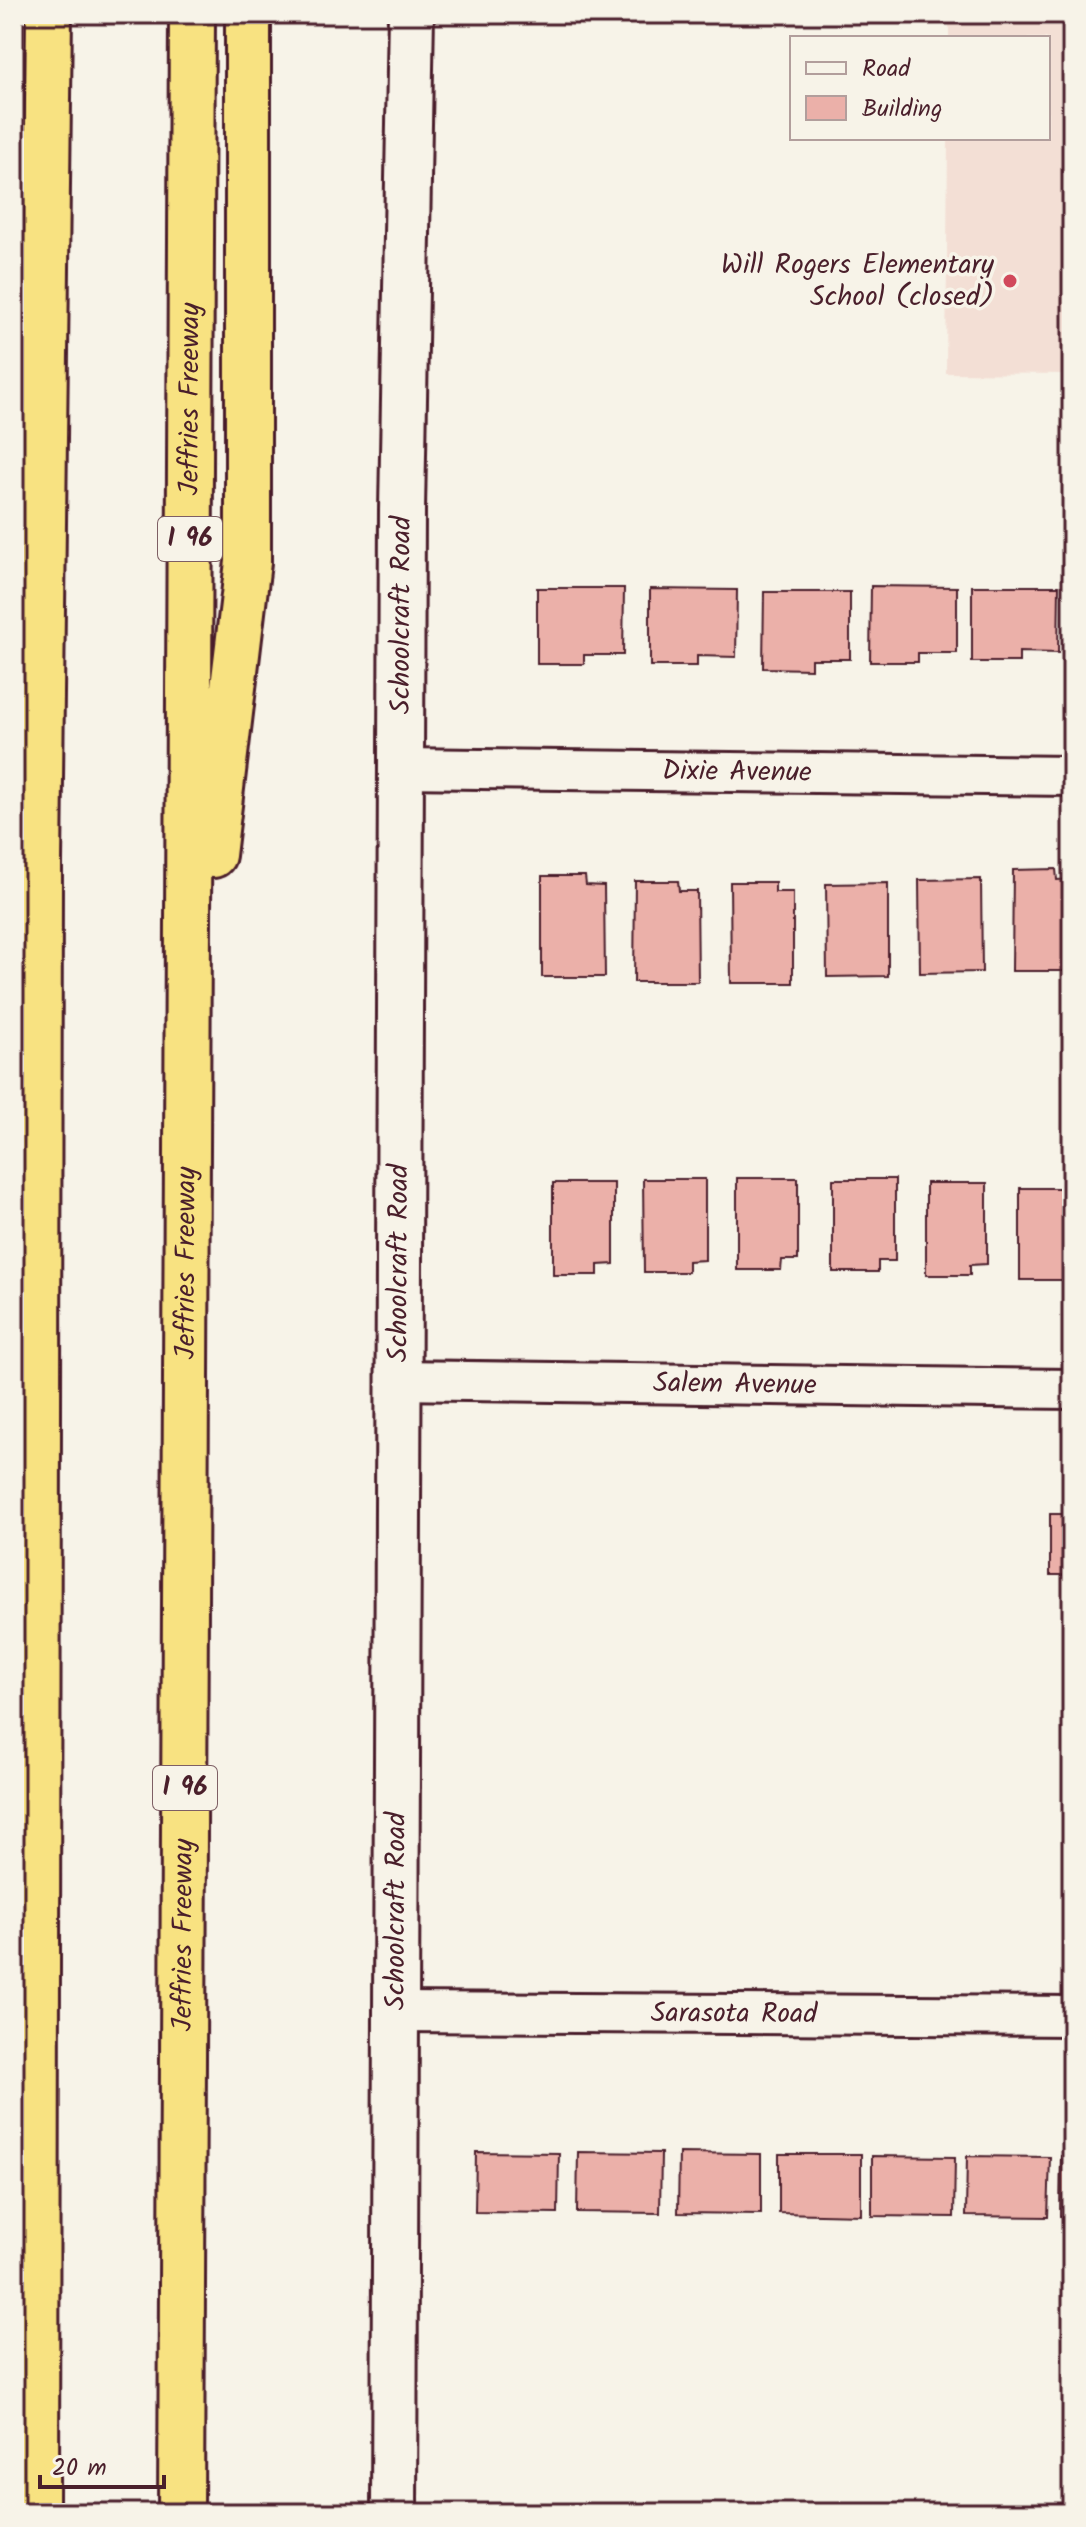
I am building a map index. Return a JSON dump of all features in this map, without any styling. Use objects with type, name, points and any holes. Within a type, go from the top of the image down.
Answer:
[{"type":"highway","points":[[36,2513],[39,863],[49,14]]},
{"type":"highway","name":"Jeffries Freeway","points":[[181,2513],[192,14]]},
{"type":"highway","points":[[188,1064],[248,562],[248,14]]},
{"type":"highway","points":[[14,569],[39,863]]},
{"type":"main road","name":"Schoolcraft Road","points":[[394,2513],[401,768],[411,14]]},
{"type":"street","name":"Dixie Avenue","points":[[401,768],[1072,776]]},
{"type":"street","name":"Salem Avenue","points":[[397,1380],[1072,1389]]},
{"type":"street","name":"Sarasota Road","points":[[396,2012],[1072,2016]]},
{"type":"shaded area","name":"Will Rogers Elementary School (closed)","points":[[949,14],[1072,14],[1072,374],[946,373],[948,140],[1050,140],[1050,36],[949,36]]},
{"type":"building","points":[[871,586],[957,587],[957,653],[918,653],[918,662],[870,662]]},
{"type":"building","points":[[972,586],[1059,586],[1058,653],[1019,652],[1019,662],[972,662]]},
{"type":"building","points":[[537,588],[624,588],[623,655],[584,655],[584,664],[537,664]]},
{"type":"building","points":[[650,589],[737,590],[736,657],[697,656],[697,666],[650,666]]},
{"type":"building","points":[[764,592],[850,592],[850,659],[811,659],[811,669],[763,668]]},
{"type":"building","points":[[1056,869],[1057,880],[1072,879],[1072,971],[1012,971],[1013,870]]},
{"type":"building","points":[[542,876],[585,876],[586,885],[604,886],[605,977],[542,977]]},
{"type":"building","points":[[981,879],[982,972],[920,973],[919,880]]},
{"type":"building","points":[[635,881],[678,881],[679,891],[697,891],[698,982],[634,982]]},
{"type":"building","points":[[730,882],[775,882],[775,892],[793,892],[793,983],[731,983]]},
{"type":"building","points":[[888,883],[888,976],[827,977],[826,884]]},
{"type":"building","points":[[737,1178],[798,1178],[798,1260],[782,1260],[781,1270],[737,1270]]},
{"type":"building","points":[[643,1179],[705,1179],[705,1260],[688,1261],[688,1272],[644,1272]]},
{"type":"building","points":[[833,1179],[895,1179],[895,1261],[878,1261],[878,1272],[833,1272]]},
{"type":"building","points":[[553,1183],[614,1183],[614,1264],[598,1265],[598,1275],[553,1275]]},
{"type":"building","points":[[926,1183],[987,1183],[987,1264],[970,1265],[970,1275],[926,1275]]},
{"type":"building","points":[[1020,1188],[1072,1188],[1072,1269],[1065,1269],[1065,1280],[1020,1280]]},
{"type":"building","points":[[1050,1514],[1072,1514],[1072,1575],[1050,1575]]},
{"type":"building","points":[[476,2152],[559,2153],[558,2213],[475,2212]]},
{"type":"building","points":[[578,2152],[661,2153],[660,2213],[577,2212]]},
{"type":"building","points":[[679,2153],[761,2154],[761,2214],[678,2213]]},
{"type":"building","points":[[779,2154],[861,2154],[861,2215],[779,2213]]},
{"type":"building","points":[[872,2156],[955,2157],[954,2217],[872,2216]]},
{"type":"building","points":[[967,2156],[1050,2157],[1048,2217],[966,2216]]},
{"type":"building","points":[[1061,2156],[1072,2156],[1072,2216],[1060,2216]]},
{"type":"place","name":"Will Rogers Elementary School (closed)","points":[[1010,281]]}]
